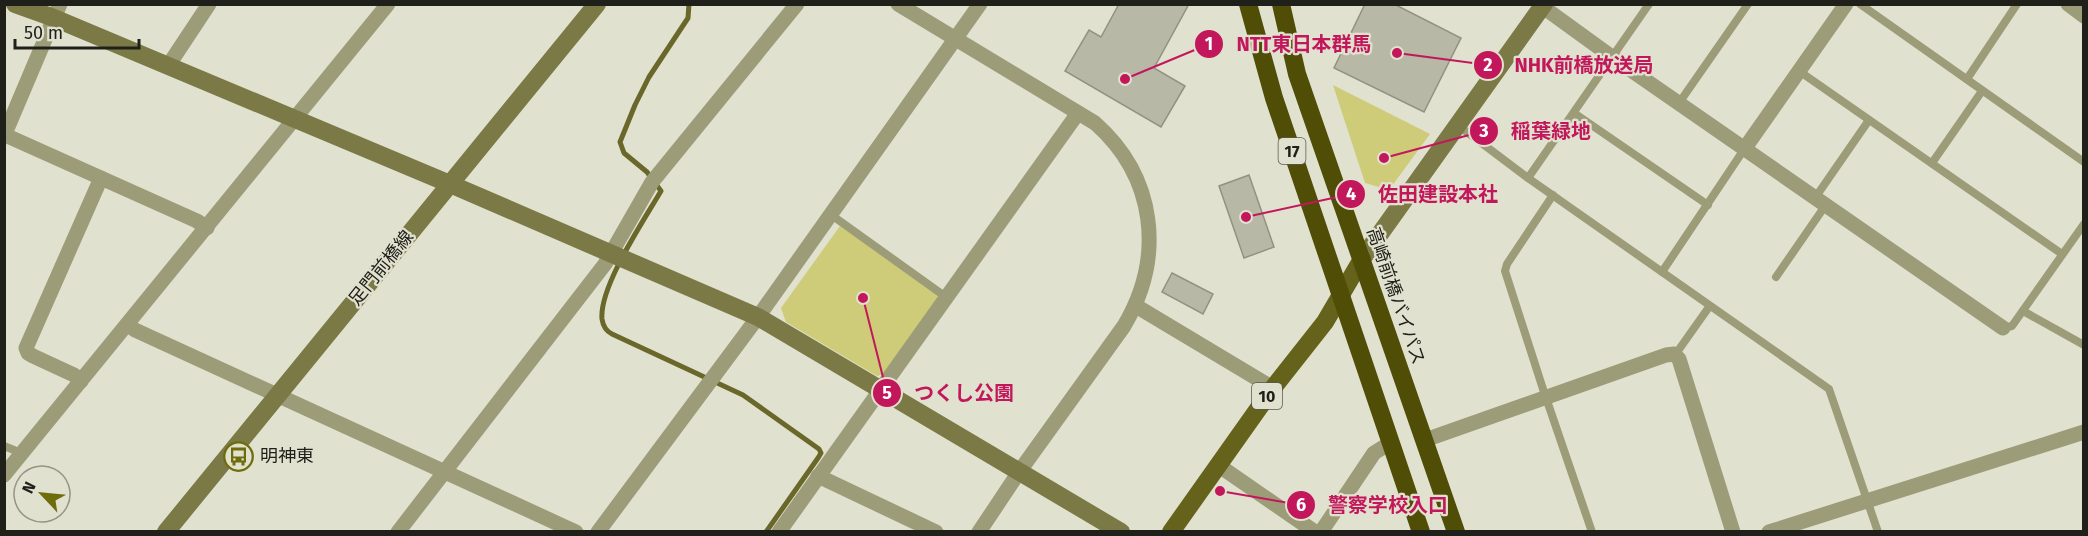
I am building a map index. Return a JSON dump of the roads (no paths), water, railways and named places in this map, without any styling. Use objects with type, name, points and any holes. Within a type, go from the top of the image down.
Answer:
[{"type":"highway","name":"17","points":[[1248,4],[1274,98],[1421,531]]},
{"type":"highway","name":"高崎前橋バイパス","points":[[1281,4],[1297,74],[1456,531]]},
{"type":"main road","name":"10","points":[[1171,531],[1273,388],[1313,339],[1362,259]]},
{"type":"street","points":[[15,4],[57,11],[168,66],[450,184],[758,317],[1121,531]]},
{"type":"street","points":[[168,66],[209,4]]},
{"type":"street","points":[[4,475],[388,4]]},
{"type":"street","name":"足門前橋線","points":[[166,531],[597,4]]},
{"type":"street","points":[[398,531],[611,255],[648,187],[798,4]]},
{"type":"street","points":[[898,4],[1095,123],[1109,135],[1132,168],[1142,190],[1148,214],[1149,251],[1145,279],[1136,306],[980,531]]},
{"type":"street","points":[[598,531],[758,317],[980,4]]},
{"type":"street","points":[[1745,148],[1846,4]]},
{"type":"street","points":[[1362,259],[1544,6],[1612,57],[2003,328]]},
{"type":"street","points":[[57,11],[5,136],[197,221],[207,228]]},
{"type":"street","points":[[779,531],[1078,113]]},
{"type":"street","points":[[81,381],[74,375],[28,353],[26,348],[100,178]]},
{"type":"street","points":[[1136,306],[1273,388]]},
{"type":"street","points":[[128,325],[576,531]]},
{"type":"street","points":[[1425,440],[1666,355],[1675,355],[1679,359],[1733,531]]},
{"type":"street","points":[[1769,531],[2084,432]]},
{"type":"street","points":[[1321,531],[1374,453],[1390,443]]},
{"type":"street","points":[[1218,465],[1315,531]]},
{"type":"street","points":[[818,476],[936,531]]},
{"type":"lane","points":[[1528,178],[1649,4]]},
{"type":"lane","points":[[1679,103],[1748,4]]},
{"type":"lane","points":[[1860,4],[2084,162]]},
{"type":"lane","points":[[1966,79],[2017,4]]},
{"type":"lane","points":[[1799,71],[2062,254]]},
{"type":"lane","points":[[1932,163],[1982,92]]},
{"type":"lane","points":[[1574,112],[1708,205]]},
{"type":"lane","points":[[1776,277],[1869,120]]},
{"type":"lane","points":[[1459,126],[1709,307],[1829,389],[1878,531]]},
{"type":"lane","points":[[1662,272],[1745,148]]},
{"type":"lane","points":[[1553,195],[1507,264],[1505,271],[1592,531]]},
{"type":"lane","points":[[830,214],[946,297]]},
{"type":"lane","points":[[2003,328],[2012,326],[2084,224]]},
{"type":"lane","points":[[1675,355],[1709,307]]},
{"type":"lane","points":[[2023,311],[2084,345]]},
{"type":"lane","points":[[4,446],[14,450],[20,456]]},
{"type":"waterway","points":[[689,4],[688,18],[649,77],[620,142],[624,153],[647,172],[661,191],[615,272],[603,306],[602,319],[605,328],[610,333],[743,395],[819,449],[821,453],[818,458],[766,532]]},
{"type":"place","name":"NHK前橋放送局","points":[[1397,53]]},
{"type":"place","name":"NTT東日本群馬","points":[[1125,79]]},
{"type":"place","name":"稲葉緑地","points":[[1384,158]]},
{"type":"place","name":"佐田建設本社","points":[[1246,217]]},
{"type":"place","name":"つくし公園","points":[[863,298]]},
{"type":"place","name":"明神東","points":[[239,456]]},
{"type":"place","name":"警察学校入口","points":[[1220,491]]}]
